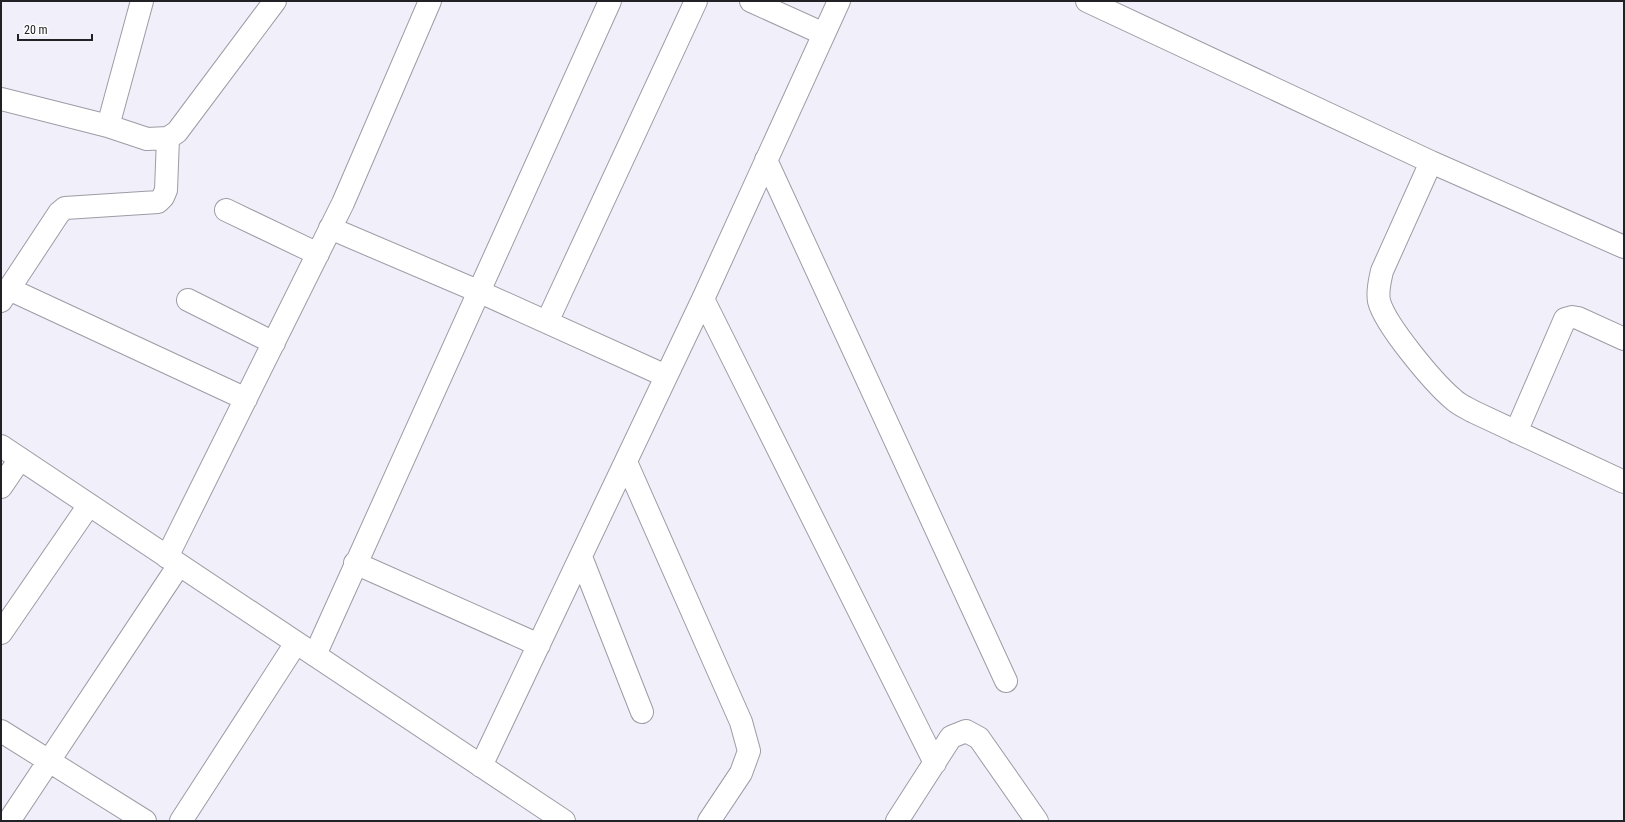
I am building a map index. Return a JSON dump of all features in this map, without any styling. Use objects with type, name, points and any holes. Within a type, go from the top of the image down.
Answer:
[{"type":"street","points":[[108,126],[142,1]]},
{"type":"street","points":[[1,99],[108,126],[147,139],[168,138],[177,132],[275,1]]},
{"type":"street","points":[[9,821],[49,761],[173,561],[246,399],[343,203],[430,1]]},
{"type":"street","points":[[315,655],[610,1]]},
{"type":"street","points":[[547,322],[696,1]]},
{"type":"street","points":[[752,1],[824,34]]},
{"type":"street","points":[[481,766],[703,299],[839,1]]},
{"type":"street","points":[[1087,1],[1431,162],[1624,247]]},
{"type":"street","points":[[168,138],[166,190],[163,197],[158,202],[65,208],[59,213],[5,295],[246,399]]},
{"type":"street","points":[[766,160],[1006,681]]},
{"type":"street","points":[[1431,162],[1382,271],[1379,284],[1379,300],[1383,313],[1428,375],[1454,400],[1474,412],[1624,482]]},
{"type":"street","points":[[226,210],[318,254]]},
{"type":"street","points":[[330,228],[480,292],[666,376]]},
{"type":"street","points":[[703,299],[935,763]]},
{"type":"street","points":[[188,300],[274,343]]},
{"type":"street","points":[[1516,432],[1565,319],[1572,317],[1578,318],[1624,339]]},
{"type":"street","points":[[1,446],[564,821]]},
{"type":"street","points":[[1,487],[20,459]]},
{"type":"street","points":[[626,462],[741,722],[749,751],[742,773],[708,821]]},
{"type":"street","points":[[1,633],[89,505]]},
{"type":"street","points":[[581,557],[642,712]]},
{"type":"street","points":[[356,563],[539,645]]},
{"type":"street","points":[[181,821],[296,643]]},
{"type":"street","points":[[1,731],[145,821]]},
{"type":"street","points":[[897,821],[952,737],[966,731],[979,738],[1037,821]]}]
